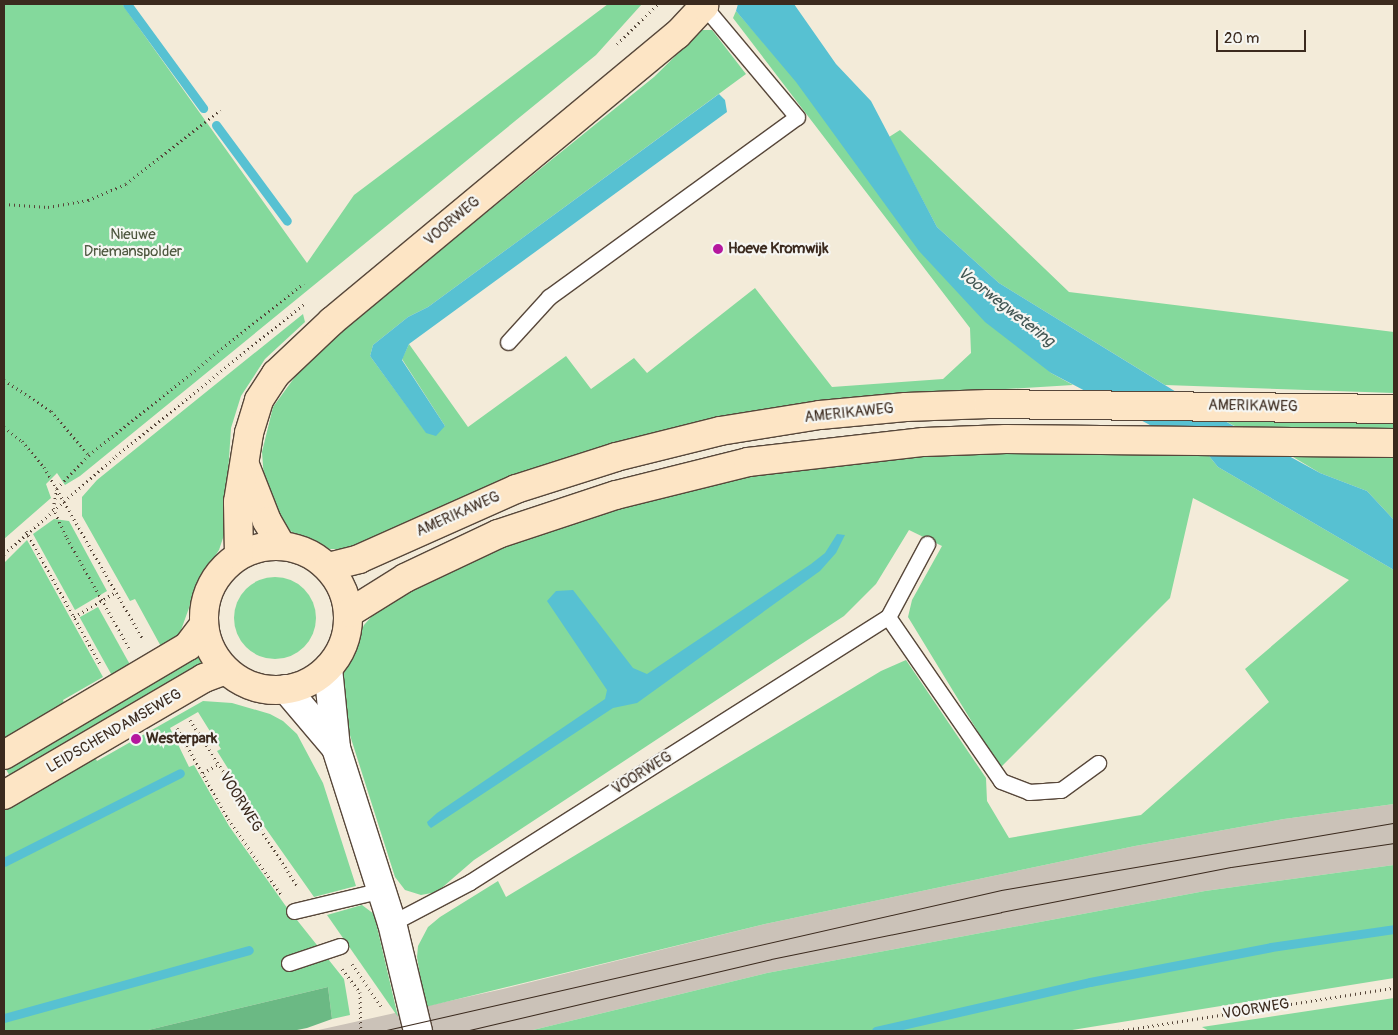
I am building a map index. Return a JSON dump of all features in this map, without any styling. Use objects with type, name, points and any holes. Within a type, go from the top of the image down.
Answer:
[{"type":"main road","name":"VOORWEG","points":[[239,556],[238,502],[249,433],[258,400],[276,374],[304,346],[677,34],[704,5]]},
{"type":"main road","name":"AMERIKAWEG","points":[[328,567],[359,559],[516,489],[616,457],[720,431],[820,415],[906,407],[1066,404],[1394,409]]},
{"type":"main road","points":[[349,613],[405,578],[498,534],[616,495],[748,462],[924,442],[1006,439],[1125,442],[1394,443]]},
{"type":"main road","name":"VOORWEG","points":[[245,465],[267,520],[282,545]]},
{"type":"main road","points":[[282,545],[307,552],[328,567],[342,588],[349,613],[344,643],[328,668],[301,686],[286,690],[254,687],[226,670],[208,642],[204,625],[209,590],[221,570],[239,556],[260,547],[282,545]]},
{"type":"main road","points":[[4,755],[188,646],[204,625]]},
{"type":"main road","name":"LEIDSCHENDAMSEWEG","points":[[4,795],[204,678],[226,670]]},
{"type":"street","points":[[328,668],[336,748],[392,923],[418,1031]]},
{"type":"street","points":[[286,690],[336,748]]},
{"type":"lane","name":"VOORWEG","points":[[508,342],[549,297],[798,117],[704,5]]},
{"type":"lane","name":"VOORWEG","points":[[392,923],[470,882],[888,617],[928,544]]},
{"type":"lane","points":[[888,617],[1001,782],[1029,792],[1061,790],[1098,763]]},
{"type":"lane","points":[[294,911],[382,890]]},
{"type":"lane","points":[[289,963],[340,946]]},
{"type":"path","points":[[4,204],[56,206],[88,200],[126,184],[220,110]]},
{"type":"path","points":[[130,650],[53,508],[57,488],[89,455],[304,282]]},
{"type":"path","points":[[4,380],[51,411],[89,455]]},
{"type":"path","points":[[4,427],[37,457],[65,501],[145,642]]},
{"type":"path","points":[[4,554],[53,508],[65,501]]},
{"type":"path","points":[[26,532],[101,665]]},
{"type":"path","points":[[74,617],[116,592]]},
{"type":"path","name":"VOORWEG","points":[[190,720],[217,765],[312,907]]},
{"type":"path","points":[[177,727],[203,773],[217,765]]},
{"type":"path","points":[[340,946],[384,1011]]},
{"type":"path","name":"VOORWEG","points":[[1118,1031],[1394,988]]},
{"type":"shaded area","points":[[1394,804],[1394,865],[1205,891],[767,973],[529,1031],[314,1031],[503,989],[765,924],[1135,846],[1284,819]]},
{"type":"green space","name":"Nieuwe Driemanspolder","points":[[4,4],[122,4],[307,263],[354,195],[608,4],[642,4],[596,55],[80,476],[65,485],[57,473],[46,484],[51,498],[4,539]]},
{"type":"green space","points":[[736,11],[1051,373],[1073,385],[838,399],[702,426],[354,549],[330,549],[308,542],[284,527],[265,493],[262,452],[273,407],[297,374],[340,331],[654,77],[702,30],[712,30],[746,74],[428,307],[408,317],[373,345],[370,356],[426,432],[445,426],[402,359],[409,344],[468,427],[566,356],[591,389],[634,358],[647,373],[755,288],[832,387],[943,379],[971,353],[970,328],[733,18]]},
{"type":"green space","points":[[900,130],[1069,292],[1394,332],[1394,393],[1165,385],[999,283],[937,227],[889,137]]},
{"type":"green space","points":[[303,314],[305,322],[265,359],[241,396],[231,428],[224,535],[219,550],[199,580],[180,633],[164,652],[135,599],[130,601],[82,516],[82,497],[97,480]]},
{"type":"green space","points":[[1212,414],[1394,419],[1394,435],[1246,432]]},
{"type":"green space","points":[[1017,449],[1209,456],[1218,467],[1394,570],[1394,804],[1284,819],[1135,846],[765,924],[425,1007],[417,957],[418,946],[428,927],[440,917],[498,881],[506,897],[881,671],[906,660],[986,778],[987,801],[1009,838],[1141,815],[1269,702],[1245,669],[1349,580],[1193,498],[1170,598],[1000,768],[908,617],[912,600],[942,546],[909,530],[876,584],[844,616],[474,860],[437,892],[421,895],[405,890],[395,877],[348,729],[341,675],[364,625],[389,597],[502,546],[684,486],[833,459]]},
{"type":"green space","points":[[1394,453],[1394,520],[1367,491],[1320,473],[1288,454]]},
{"type":"green space","points":[[54,519],[69,521],[107,591],[75,610],[33,534]]},
{"type":"green space","points":[[27,540],[103,677],[63,700],[66,708],[4,742],[4,563]]},
{"type":"green space","points":[[275,577],[291,580],[304,589],[313,602],[316,618],[313,634],[304,647],[291,656],[275,659],[259,656],[246,647],[237,634],[234,618],[237,602],[246,589],[259,580]]},
{"type":"green space","points":[[98,607],[133,671],[115,681],[80,617]]},
{"type":"green space","points":[[198,654],[205,666],[11,778],[4,766]]},
{"type":"green space","points":[[203,701],[232,703],[270,714],[283,721],[297,734],[323,783],[356,886],[314,897],[264,826],[217,751],[221,749],[198,712],[170,728],[189,767],[194,765],[229,826],[285,905],[344,979],[350,1015],[332,1019],[328,987],[144,1031],[4,1031],[4,806],[93,754],[97,761]]},
{"type":"green space","points":[[1394,865],[1394,978],[1066,1031],[529,1031],[767,973],[1205,891]]},
{"type":"green space","points":[[362,905],[374,914],[398,1017],[327,915]]},
{"type":"green space","points":[[328,987],[332,1019],[307,1028],[292,1031],[144,1031]]},
{"type":"green space","points":[[1394,998],[1394,1031],[1209,1031],[1202,1027]]},
{"type":"water","name":"Voorwegwetering","points":[[738,4],[794,4],[836,64],[871,101],[937,227],[999,283],[1212,414],[1320,473],[1367,491],[1394,520],[1394,570],[1218,467],[1209,456],[1051,373],[985,322],[919,251],[796,82],[736,11]]},
{"type":"water","points":[[719,94],[725,100],[727,112],[409,344],[402,360],[445,426],[436,436],[426,433],[370,356],[373,345],[408,317],[428,307]]},
{"type":"water","points":[[837,534],[845,535],[836,553],[820,571],[637,703],[613,708],[431,828],[428,825],[427,822],[437,813],[605,699],[607,690],[547,601],[556,591],[573,590],[633,668],[647,674],[811,564],[825,553]]},
{"type":"waterway","points":[[127,4],[203,108]]},
{"type":"waterway","points":[[216,125],[287,221]]},
{"type":"waterway","points":[[4,862],[180,773]]},
{"type":"waterway","points":[[876,1031],[1090,982],[1271,947],[1394,929]]},
{"type":"waterway","points":[[4,1018],[249,950]]},
{"type":"tram line","points":[[382,1031],[1001,890],[1394,823]]},
{"type":"tram line","points":[[465,1031],[771,959],[1001,912],[1231,867],[1394,843]]},
{"type":"place","name":"Hoeve Kromwijk","points":[[718,249]]},
{"type":"place","name":"Westerpark","points":[[136,739]]}]
